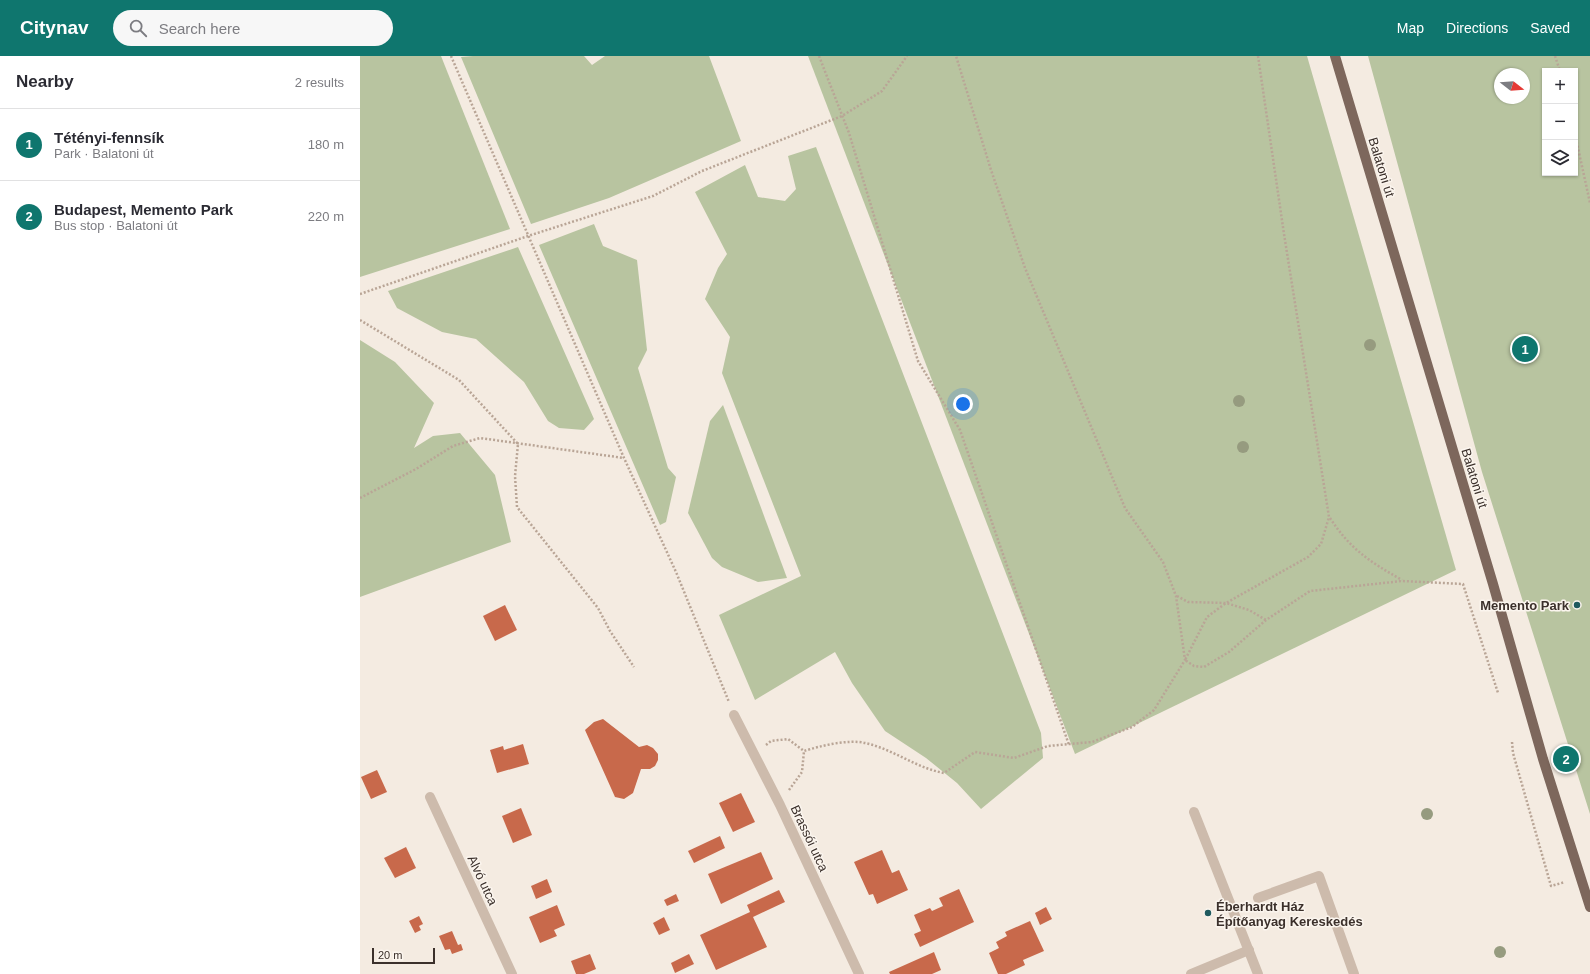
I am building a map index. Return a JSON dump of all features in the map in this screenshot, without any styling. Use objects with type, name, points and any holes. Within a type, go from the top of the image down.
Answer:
[{"type":"main road","name":"Balatoni út","points":[[1335,56],[1545,766],[1590,904]]},
{"type":"street","name":"Brassói utca","points":[[734,715],[780,805],[858,974]]},
{"type":"street","name":"Alvó utca","points":[[430,797],[512,974]]},
{"type":"street","points":[[1194,812],[1258,974]]},
{"type":"street","points":[[1258,898],[1319,876],[1354,974]]},
{"type":"street","points":[[1191,974],[1249,950]]},
{"type":"path","points":[[451,56],[624,458],[676,572],[734,715]]},
{"type":"path","points":[[820,56],[842,116],[918,361],[960,430],[1069,745]]},
{"type":"path","points":[[360,294],[528,236],[653,196],[702,171],[842,116],[882,91],[908,56]]},
{"type":"path","points":[[956,56],[991,170],[1025,268],[1125,508],[1163,562],[1176,596],[1185,660],[1194,666],[1204,667],[1229,652],[1266,620],[1310,591],[1402,580],[1463,584],[1498,693]]},
{"type":"path","points":[[1258,56],[1284,234],[1330,517],[1342,537],[1371,562],[1402,580]]},
{"type":"path","points":[[1555,56],[1559,68]]},
{"type":"path","points":[[1576,140],[1590,202]]},
{"type":"path","points":[[360,320],[459,380],[518,444],[515,476],[516,507],[598,608],[610,631],[634,667]]},
{"type":"path","points":[[360,498],[416,469],[453,446],[480,438],[624,458]]},
{"type":"path","points":[[804,751],[828,744],[864,743],[888,751],[929,770],[944,772],[976,752],[1014,758],[1048,746],[1092,742],[1132,727],[1154,710],[1185,660],[1207,617],[1226,603],[1308,557],[1321,544],[1330,517]]},
{"type":"path","points":[[1176,596],[1188,602],[1226,603],[1249,610],[1266,620]]},
{"type":"path","points":[[755,756],[771,741],[788,739],[804,751]]},
{"type":"path","points":[[1512,742],[1513,753],[1552,886],[1565,882]]},
{"type":"path","points":[[780,805],[802,772],[804,751]]},
{"type":"green space","points":[[360,56],[441,56],[510,229],[360,277]]},
{"type":"green space","points":[[584,56],[592,65],[605,56],[709,56],[741,141],[609,198],[531,224],[461,57]]},
{"type":"green space","points":[[808,56],[1307,56],[1456,570],[1075,754]]},
{"type":"green space","points":[[1368,56],[1590,56],[1590,814],[1482,472]]},
{"type":"green space","points":[[816,147],[1041,733],[1043,758],[981,809],[957,783],[926,758],[885,731],[852,683],[835,652],[755,700],[719,615],[801,576],[722,373],[730,337],[705,299],[718,268],[727,254],[695,192],[745,165],[758,197],[785,201],[796,189],[788,156]]},
{"type":"green space","points":[[594,224],[603,246],[637,260],[647,350],[638,368],[668,468],[676,477],[666,522],[660,525],[539,245]]},
{"type":"green space","points":[[518,247],[594,419],[584,430],[559,428],[548,421],[524,382],[476,339],[442,332],[397,308],[388,291]]},
{"type":"green space","points":[[360,340],[395,362],[434,403],[414,448],[433,436],[460,433],[495,475],[511,542],[360,597]]},
{"type":"green space","points":[[723,405],[787,578],[758,582],[722,567],[712,558],[688,513],[710,421]]},
{"type":"building","points":[[505,605],[517,630],[495,641],[483,616]]},
{"type":"building","points":[[603,719],[639,747],[647,745],[653,748],[658,754],[658,760],[655,766],[650,769],[641,769],[633,793],[624,799],[615,797],[585,730],[594,722]]},
{"type":"building","points":[[523,744],[529,764],[497,773],[490,750],[503,746],[504,750]]},
{"type":"building","points":[[377,770],[387,792],[371,799],[361,777]]},
{"type":"building","points":[[741,793],[755,822],[733,832],[719,803]]},
{"type":"building","points":[[521,808],[532,835],[513,843],[502,816]]},
{"type":"building","points":[[720,836],[725,848],[694,863],[688,851]]},
{"type":"building","points":[[406,847],[416,868],[395,878],[384,858]]},
{"type":"building","points":[[882,850],[892,873],[899,870],[908,890],[877,904],[873,894],[869,895],[854,862]]},
{"type":"building","points":[[761,852],[773,879],[721,904],[708,874]]},
{"type":"building","points":[[547,879],[552,892],[536,899],[531,886]]},
{"type":"building","points":[[959,889],[974,922],[920,947],[914,934],[921,931],[914,915],[930,908],[932,911],[943,906],[939,898]]},
{"type":"building","points":[[779,890],[785,902],[753,917],[767,947],[716,970],[700,935],[750,912],[747,905]]},
{"type":"building","points":[[676,894],[679,901],[667,906],[664,900]]},
{"type":"building","points":[[557,905],[565,925],[554,930],[557,936],[540,943],[529,917]]},
{"type":"building","points":[[1046,907],[1052,919],[1040,925],[1035,913]]},
{"type":"building","points":[[419,916],[423,924],[419,926],[421,930],[415,933],[409,921]]},
{"type":"building","points":[[664,917],[670,930],[659,935],[653,923]]},
{"type":"building","points":[[1030,921],[1044,951],[1023,960],[1025,965],[1006,974],[998,974],[989,953],[999,948],[996,942],[1007,936],[1005,932]]},
{"type":"building","points":[[452,931],[458,945],[461,944],[463,950],[452,954],[450,949],[445,950],[439,936]]},
{"type":"building","points":[[934,952],[941,970],[932,974],[890,974],[889,972]]},
{"type":"building","points":[[590,954],[596,969],[584,974],[576,974],[571,961]]},
{"type":"building","points":[[689,954],[694,964],[675,973],[671,963]]},
{"type":"place","name":"Tétényi-fennsík","points":[[1525,349]]},
{"type":"place","name":"Memento Park","points":[[1577,605]]},
{"type":"place","name":"Budapest, Memento Park","points":[[1566,759]]},
{"type":"place","name":"Éberhardt Ház Építőanyag Kereskedés","points":[[1208,913]]}]
